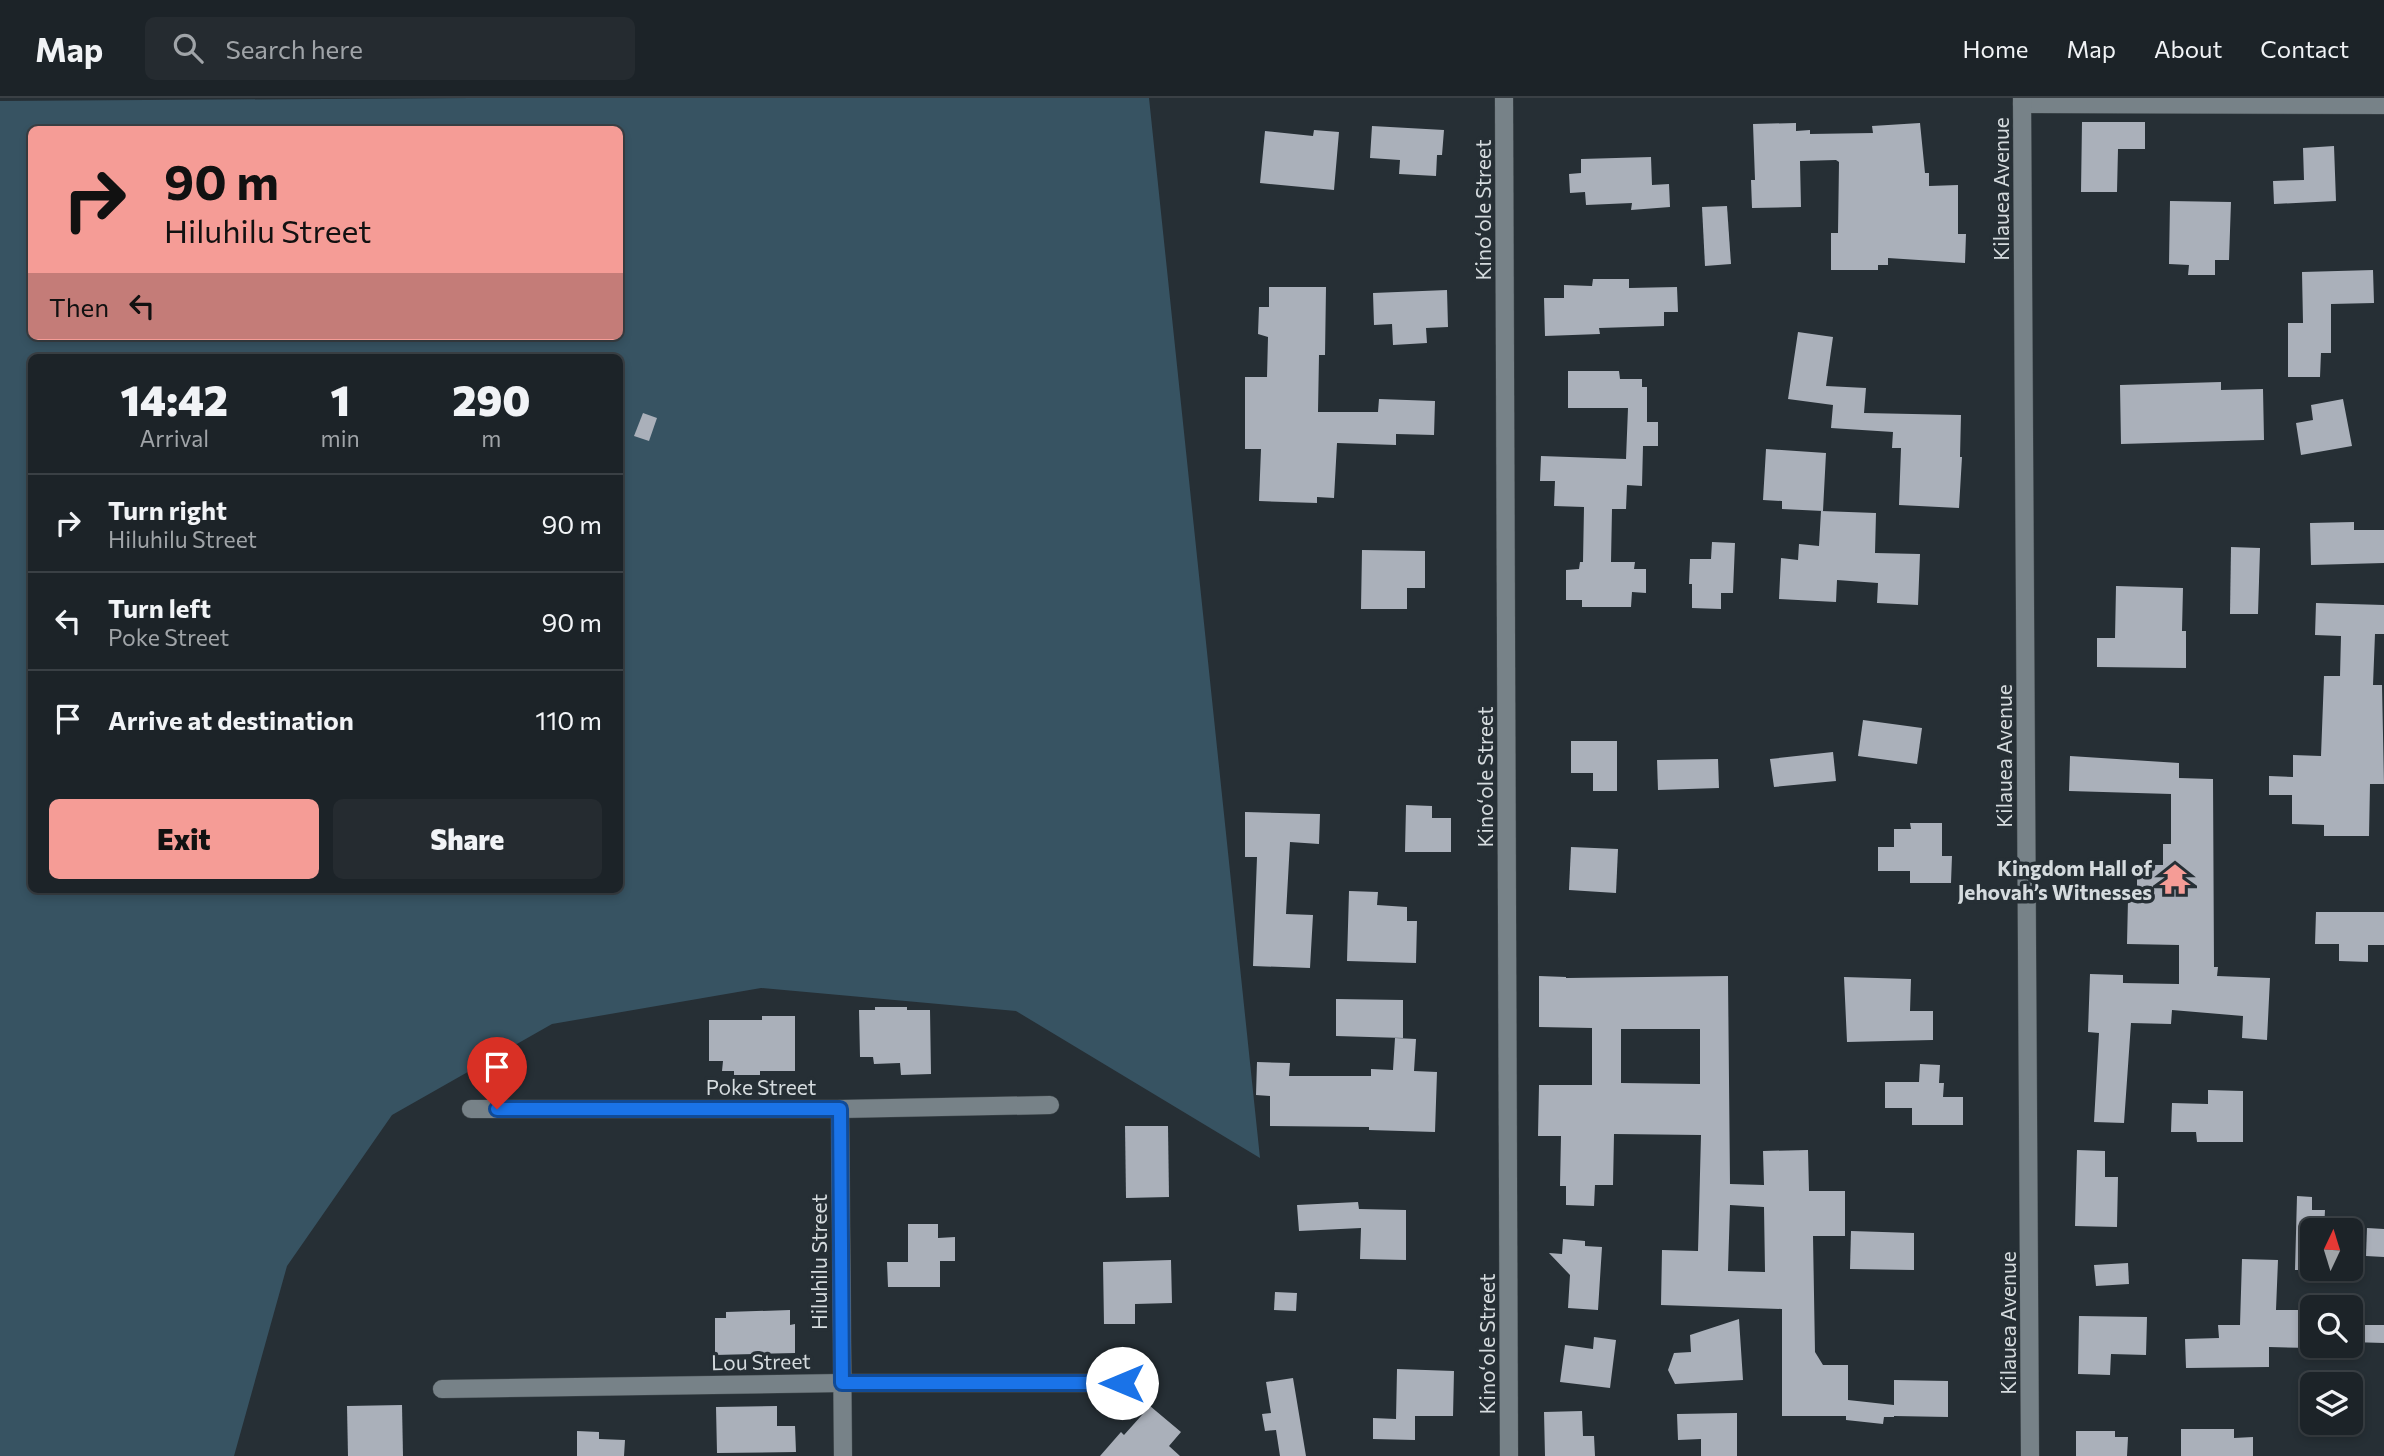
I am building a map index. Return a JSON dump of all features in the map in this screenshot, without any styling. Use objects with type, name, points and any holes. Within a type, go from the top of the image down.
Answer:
[{"type":"street","name":"Kinoʻole Street","points":[[1504,98],[1509,1456]]},
{"type":"street","points":[[2022,101],[2384,105]]},
{"type":"street","name":"Kilauea Avenue","points":[[2022,101],[2030,1456]]},
{"type":"street","name":"Poke Street","points":[[471,1109],[840,1109],[1050,1105]]},
{"type":"street","name":"Hiluhilu Street","points":[[840,1109],[842,1456]]},
{"type":"street","name":"Lou Street","points":[[442,1389],[842,1383],[1122,1383]]},
{"type":"shaded area","points":[[1149,98],[1260,1158],[1016,1011],[761,988],[552,1024],[392,1115],[287,1266],[234,1456],[0,1456],[0,101]]},
{"type":"building","points":[[2082,122],[2145,122],[2145,149],[2118,149],[2117,192],[2081,192]]},
{"type":"building","points":[[1796,123],[1796,131],[1810,130],[1810,134],[1873,133],[1872,126],[1920,123],[1925,173],[1929,173],[1929,186],[1958,185],[1958,234],[1966,234],[1965,263],[1888,258],[1888,265],[1878,265],[1878,270],[1831,270],[1831,233],[1838,233],[1839,162],[1836,160],[1800,161],[1801,207],[1752,208],[1751,180],[1755,180],[1753,124]]},
{"type":"building","points":[[1372,126],[1444,130],[1442,155],[1437,155],[1436,176],[1399,174],[1400,160],[1370,158]]},
{"type":"building","points":[[1314,130],[1339,132],[1334,190],[1260,183],[1265,131],[1313,136]]},
{"type":"building","points":[[2334,146],[2336,201],[2274,204],[2273,181],[2304,180],[2303,148]]},
{"type":"building","points":[[1651,157],[1652,185],[1669,184],[1670,207],[1631,210],[1632,203],[1586,205],[1585,192],[1570,193],[1569,174],[1581,173],[1581,159]]},
{"type":"building","points":[[2170,201],[2231,202],[2229,260],[2215,260],[2215,275],[2188,275],[2189,265],[2169,264]]},
{"type":"building","points":[[1727,206],[1731,264],[1705,266],[1702,207]]},
{"type":"building","points":[[2373,270],[2374,303],[2331,304],[2331,353],[2321,353],[2320,377],[2288,377],[2288,323],[2303,323],[2302,272]]},
{"type":"building","points":[[1593,279],[1629,279],[1629,288],[1677,287],[1678,312],[1664,312],[1664,326],[1599,328],[1600,334],[1545,336],[1544,298],[1564,298],[1564,285],[1592,286]]},
{"type":"building","points":[[1269,287],[1326,287],[1325,355],[1319,355],[1318,412],[1378,412],[1379,399],[1435,401],[1434,435],[1396,434],[1396,445],[1337,443],[1334,498],[1317,497],[1317,503],[1259,501],[1261,449],[1245,449],[1245,377],[1267,377],[1268,337],[1258,334],[1259,307],[1269,307]]},
{"type":"building","points":[[1447,290],[1448,327],[1426,328],[1427,343],[1393,345],[1392,324],[1374,325],[1373,293]]},
{"type":"building","points":[[1798,332],[1833,337],[1826,386],[1866,388],[1864,413],[1961,415],[1959,508],[1899,505],[1901,448],[1892,448],[1893,432],[1831,428],[1833,405],[1788,399]]},
{"type":"building","points":[[1568,371],[1619,371],[1620,379],[1642,379],[1642,387],[1647,387],[1647,422],[1658,422],[1658,446],[1643,446],[1642,486],[1627,485],[1626,509],[1612,509],[1611,562],[1635,562],[1634,569],[1646,569],[1646,593],[1632,592],[1631,607],[1582,607],[1582,600],[1566,600],[1566,570],[1579,569],[1580,562],[1583,562],[1584,507],[1554,506],[1555,481],[1540,481],[1541,456],[1626,459],[1628,408],[1568,408]]},
{"type":"building","points":[[2221,382],[2221,390],[2263,389],[2264,440],[2121,444],[2120,385]]},
{"type":"building","points":[[2343,399],[2352,446],[2301,455],[2296,423],[2313,420],[2311,405]]},
{"type":"building","points":[[643,413],[657,418],[649,441],[634,436]]},
{"type":"building","points":[[1766,449],[1826,453],[1823,511],[1782,509],[1782,501],[1763,500]]},
{"type":"building","points":[[1821,511],[1876,513],[1875,553],[1920,554],[1918,605],[1877,603],[1878,583],[1837,580],[1836,602],[1779,599],[1781,558],[1798,560],[1799,544],[1819,546]]},
{"type":"building","points":[[2354,522],[2354,530],[2384,530],[2384,563],[2311,565],[2310,523]]},
{"type":"building","points":[[1712,542],[1735,543],[1733,593],[1721,593],[1721,609],[1692,608],[1690,559],[1711,559]]},
{"type":"building","points":[[2231,547],[2260,548],[2258,614],[2230,614]]},
{"type":"building","points":[[1362,550],[1425,551],[1425,588],[1407,588],[1407,609],[1361,609]]},
{"type":"building","points":[[2116,586],[2183,588],[2182,631],[2186,631],[2186,668],[2097,667],[2097,638],[2115,638]]},
{"type":"building","points":[[2316,603],[2384,605],[2384,634],[2375,634],[2373,685],[2382,685],[2384,784],[2370,784],[2369,836],[2324,836],[2324,825],[2292,824],[2292,795],[2269,795],[2269,776],[2293,777],[2293,755],[2321,756],[2324,676],[2340,676],[2341,636],[2315,635]]},
{"type":"building","points":[[1863,720],[1922,728],[1917,764],[1858,756]]},
{"type":"building","points":[[1571,741],[1617,741],[1617,791],[1593,791],[1593,773],[1571,773]]},
{"type":"building","points":[[1833,752],[1836,781],[1774,787],[1770,759]]},
{"type":"building","points":[[2070,756],[2179,763],[2179,778],[2213,779],[2214,967],[2218,967],[2217,976],[2270,978],[2267,1040],[2242,1038],[2243,1016],[2172,1010],[2171,1024],[2131,1023],[2124,1123],[2094,1122],[2099,1033],[2088,1032],[2090,974],[2123,975],[2123,983],[2179,984],[2179,945],[2127,944],[2128,899],[2137,899],[2137,865],[2163,865],[2163,844],[2171,844],[2171,794],[2069,791]]},
{"type":"building","points":[[1718,759],[1719,788],[1658,790],[1657,760]]},
{"type":"building","points":[[1406,805],[1432,806],[1432,818],[1451,818],[1451,852],[1405,852]]},
{"type":"building","points":[[1245,812],[1320,814],[1319,844],[1290,842],[1286,914],[1313,915],[1310,968],[1253,966],[1257,857],[1245,857]]},
{"type":"building","points":[[1910,823],[1942,823],[1942,856],[1952,856],[1951,883],[1910,883],[1910,871],[1878,871],[1878,847],[1894,847],[1894,829],[1911,829]]},
{"type":"building","points":[[1571,847],[1618,849],[1616,893],[1569,890]]},
{"type":"building","points":[[1349,891],[1378,892],[1377,905],[1407,907],[1407,921],[1417,921],[1416,963],[1347,961]]},
{"type":"building","points":[[2316,912],[2384,912],[2384,945],[2368,945],[2368,962],[2339,961],[2339,944],[2315,944]]},
{"type":"building","points":[[1539,976],[1728,976],[1730,1184],[1764,1185],[1763,1151],[1808,1150],[1809,1191],[1845,1191],[1845,1236],[1813,1236],[1815,1352],[1823,1365],[1848,1365],[1848,1400],[1894,1405],[1894,1380],[1948,1381],[1948,1417],[1884,1417],[1883,1424],[1846,1420],[1846,1416],[1782,1416],[1782,1309],[1661,1305],[1662,1250],[1698,1251],[1701,1135],[1614,1134],[1613,1185],[1595,1185],[1594,1206],[1566,1205],[1566,1186],[1560,1186],[1561,1136],[1538,1136],[1539,1085],[1592,1085],[1592,1028],[1539,1027]],"holes":[[[1621,1029],[1700,1029],[1700,1084],[1621,1083]],[[1730,1205],[1764,1207],[1765,1272],[1728,1271]]]},
{"type":"building","points":[[1844,977],[1911,979],[1910,1011],[1933,1011],[1933,1040],[1847,1042]]},
{"type":"building","points":[[1336,999],[1403,1000],[1403,1038],[1336,1036]]},
{"type":"building","points":[[875,1007],[930,1010],[931,1074],[901,1075],[900,1063],[874,1064],[873,1057],[860,1057],[859,1010],[875,1010]]},
{"type":"building","points":[[762,1016],[795,1016],[795,1071],[760,1071],[760,1075],[734,1075],[734,1071],[722,1071],[723,1061],[709,1061],[709,1020],[762,1020]]},
{"type":"building","points":[[1395,1038],[1416,1039],[1414,1071],[1437,1072],[1435,1132],[1369,1130],[1369,1127],[1270,1126],[1270,1096],[1256,1095],[1257,1062],[1290,1063],[1289,1076],[1371,1076],[1371,1069],[1393,1070]]},
{"type":"building","points":[[1920,1064],[1940,1065],[1939,1083],[1944,1083],[1943,1097],[1963,1097],[1963,1125],[1912,1125],[1912,1108],[1885,1108],[1885,1082],[1919,1082]]},
{"type":"building","points":[[2208,1090],[2243,1091],[2243,1142],[2197,1142],[2196,1132],[2171,1132],[2172,1103],[2208,1104]]},
{"type":"building","points":[[1125,1126],[1168,1126],[1169,1197],[1126,1198]]},
{"type":"building","points":[[2077,1150],[2105,1151],[2105,1177],[2118,1177],[2117,1227],[2075,1226]]},
{"type":"building","points":[[2297,1196],[2312,1197],[2312,1210],[2325,1210],[2325,1218],[2300,1218],[2300,1270],[2295,1270]]},
{"type":"building","points":[[1358,1202],[1359,1209],[1406,1210],[1406,1260],[1360,1259],[1361,1228],[1299,1231],[1297,1205]]},
{"type":"building","points":[[908,1224],[938,1224],[938,1238],[955,1237],[955,1261],[940,1261],[940,1287],[888,1287],[887,1262],[908,1262]]},
{"type":"building","points":[[2367,1228],[2384,1229],[2384,1257],[2366,1256]]},
{"type":"building","points":[[1851,1231],[1914,1233],[1914,1270],[1850,1269]]},
{"type":"building","points":[[1563,1239],[1585,1241],[1585,1246],[1602,1247],[1598,1310],[1568,1308],[1570,1275],[1549,1253],[1562,1254]]},
{"type":"building","points":[[2242,1259],[2278,1260],[2276,1310],[2300,1310],[2300,1348],[2269,1347],[2269,1367],[2186,1368],[2185,1339],[2219,1338],[2218,1325],[2240,1325]]},
{"type":"building","points":[[1171,1260],[1172,1303],[1135,1304],[1135,1324],[1104,1324],[1103,1262]]},
{"type":"building","points":[[2128,1263],[2129,1284],[2096,1286],[2094,1265]]},
{"type":"building","points":[[1275,1292],[1297,1293],[1296,1311],[1274,1310]]},
{"type":"building","points":[[790,1310],[790,1325],[795,1324],[795,1353],[715,1355],[715,1318],[726,1318],[726,1312]]},
{"type":"building","points":[[2079,1316],[2147,1317],[2146,1355],[2111,1354],[2110,1375],[2078,1374]]},
{"type":"building","points":[[1739,1319],[1743,1380],[1675,1384],[1668,1370],[1674,1353],[1691,1352],[1690,1335]]},
{"type":"building","points":[[2363,1325],[2384,1325],[2384,1343],[2363,1342]]},
{"type":"building","points":[[1594,1337],[1616,1340],[1610,1388],[1560,1382],[1565,1345],[1593,1349]]},
{"type":"building","points":[[1397,1369],[1454,1371],[1453,1416],[1415,1416],[1415,1440],[1373,1439],[1373,1418],[1396,1419]]},
{"type":"building","points":[[1293,1378],[1306,1456],[1280,1456],[1276,1430],[1265,1431],[1262,1414],[1271,1413],[1266,1382]]},
{"type":"building","points":[[402,1405],[403,1456],[348,1456],[347,1406]]},
{"type":"building","points":[[777,1406],[777,1426],[795,1426],[796,1452],[717,1453],[716,1407]]},
{"type":"building","points":[[1150,1406],[1181,1432],[1169,1446],[1180,1456],[1100,1456],[1121,1432],[1124,1435]]},
{"type":"building","points":[[1582,1411],[1583,1436],[1594,1436],[1595,1456],[1545,1456],[1544,1412]]},
{"type":"building","points":[[1737,1413],[1737,1456],[1701,1456],[1701,1439],[1678,1440],[1677,1414]]},
{"type":"building","points":[[2181,1429],[2234,1429],[2234,1438],[2253,1437],[2253,1456],[2181,1456]]},
{"type":"building","points":[[577,1431],[599,1432],[599,1439],[625,1440],[624,1456],[577,1456]]},
{"type":"building","points":[[2076,1431],[2115,1431],[2115,1437],[2128,1437],[2127,1456],[2076,1456]]},
{"type":"place","name":"Kingdom Hall of Jehovah’s Witnesses","points":[[2175,879]]},
{"type":"route","points":[[497,1109],[840,1109],[842,1383],[1122,1383]]}]
